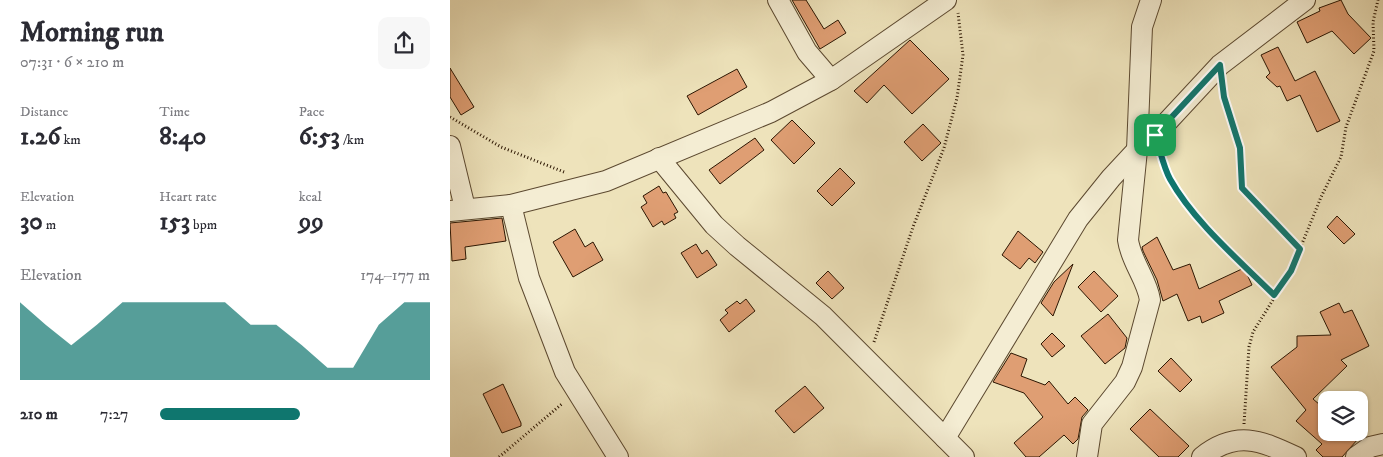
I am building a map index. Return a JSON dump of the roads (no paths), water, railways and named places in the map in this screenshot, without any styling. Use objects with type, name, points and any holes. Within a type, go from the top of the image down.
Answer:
[{"type":"street","points":[[778,0],[807,52],[831,80]]},
{"type":"street","points":[[1088,457],[1092,424],[1125,382],[1132,367],[1150,300],[1148,289],[1130,251],[1128,240],[1137,150],[1142,27],[1150,0]]},
{"type":"street","points":[[945,438],[1078,219],[1137,150],[1155,135],[1220,65],[1304,0]]},
{"type":"street","points":[[450,146],[457,209],[511,205],[606,181],[771,112],[831,80],[952,5]]},
{"type":"street","points":[[659,158],[714,225],[823,316],[964,457]]},
{"type":"street","points":[[511,205],[529,278],[565,372],[618,457]]},
{"type":"street","points":[[1202,457],[1228,441],[1241,439],[1268,444],[1296,457]]},
{"type":"street","points":[[1356,457],[1370,447],[1383,444]]}]
